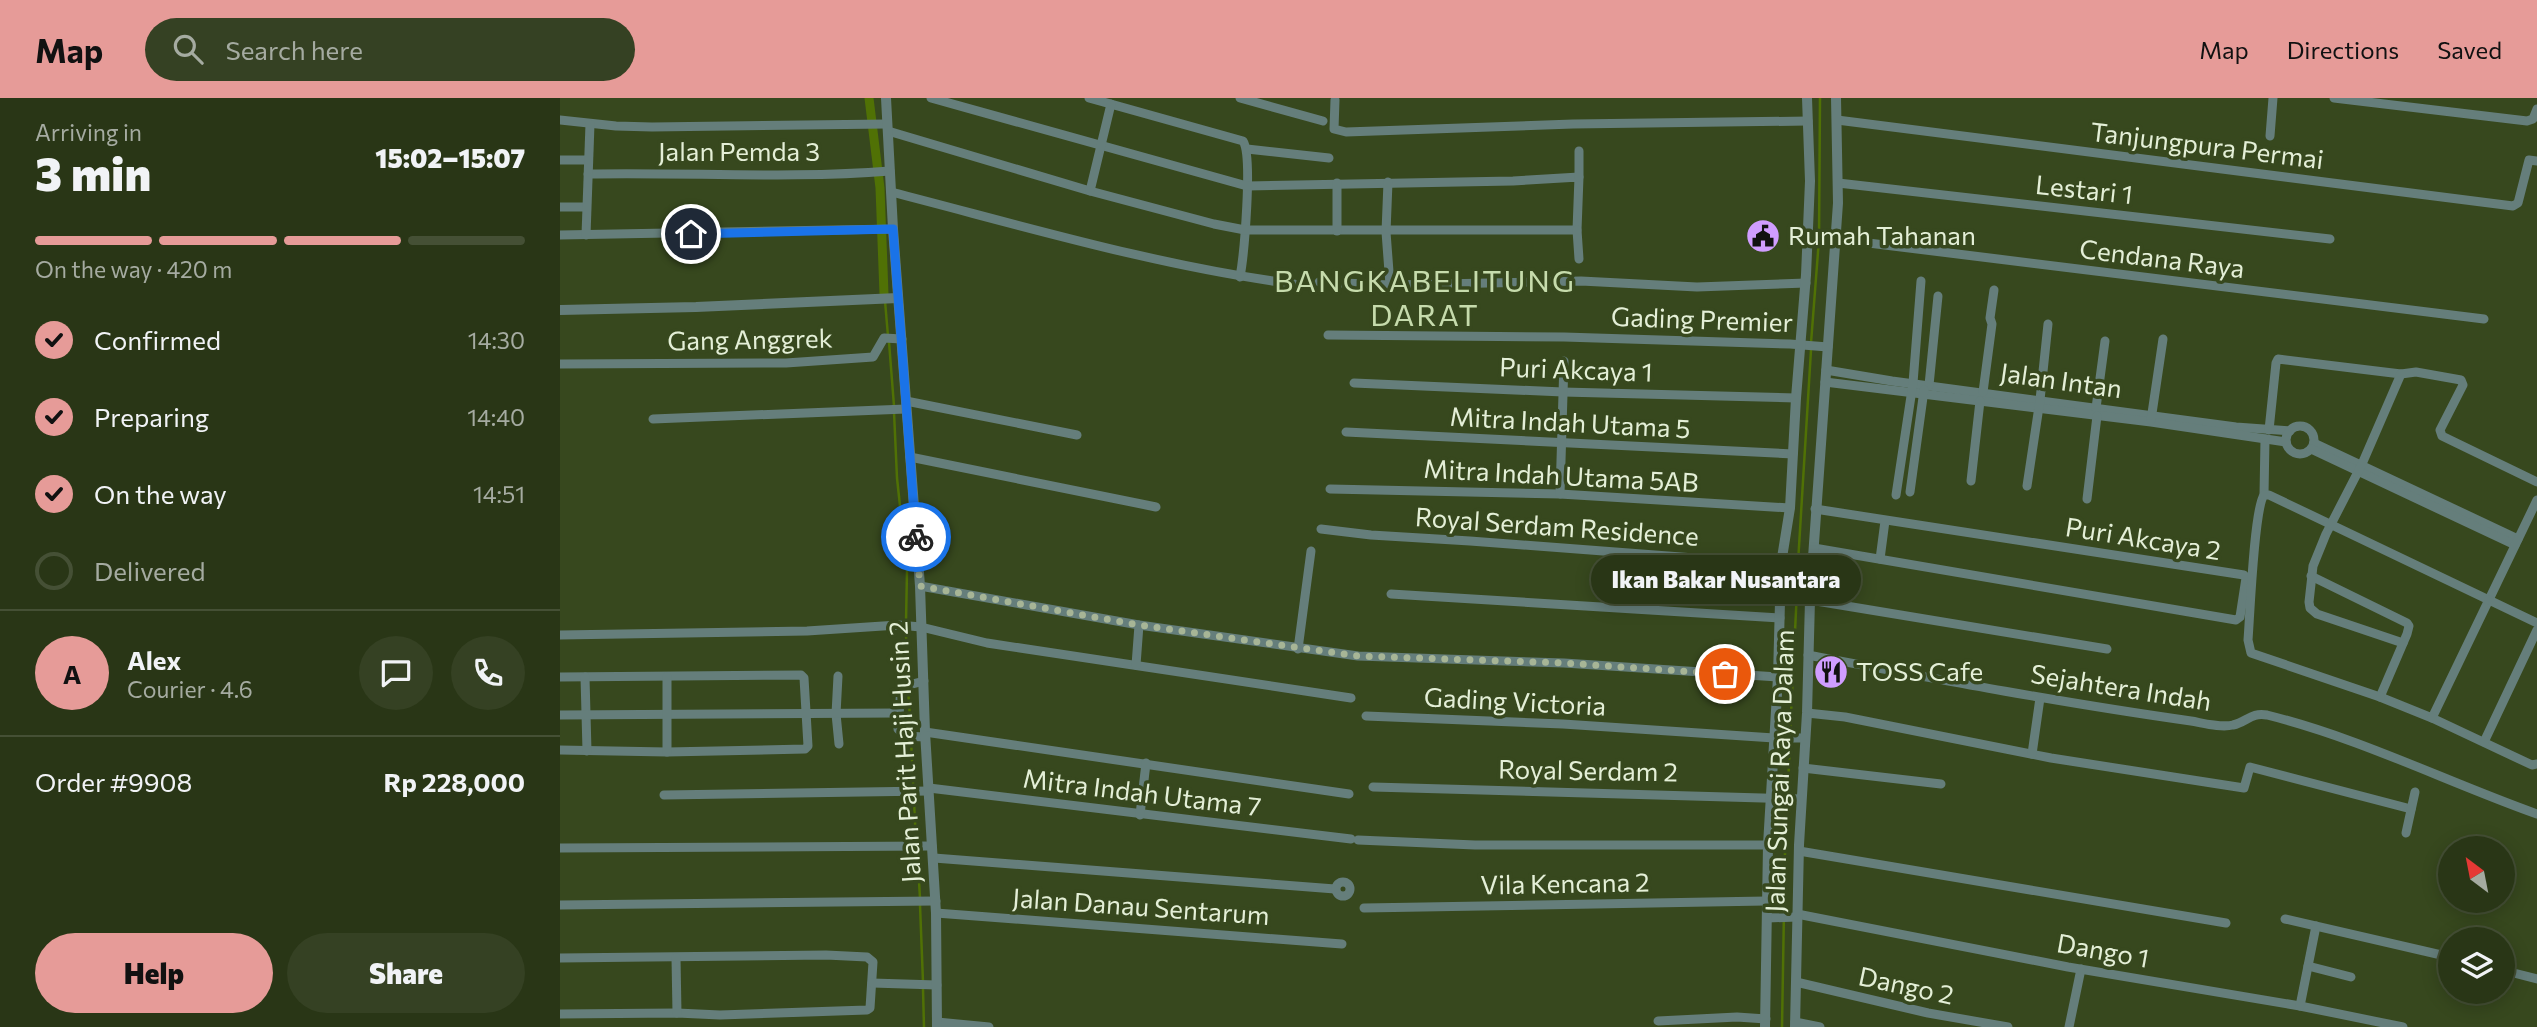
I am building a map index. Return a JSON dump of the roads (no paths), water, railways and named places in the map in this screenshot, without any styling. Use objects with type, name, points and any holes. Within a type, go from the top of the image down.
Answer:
[{"type":"street","name":"Jalan Parit Haji Husin 2","points":[[886,98],[888,127],[885,172],[891,192],[894,298],[900,339],[920,586],[916,627],[926,790],[925,846],[934,858],[937,1025]]},
{"type":"street","points":[[931,98],[1247,186],[1513,181],[1578,177]]},
{"type":"street","points":[[1089,98],[1243,141],[1247,149],[1247,186],[1245,243],[1240,277]]},
{"type":"street","points":[[1240,98],[1323,121]]},
{"type":"street","points":[[1658,1021],[1737,1017],[1765,1023],[1771,918],[1766,901],[1768,845],[1771,797],[1780,738],[1780,618],[1806,283],[1810,181],[1807,98]]},
{"type":"street","name":"Jalan Sungai Raya Dalam","points":[[1795,1025],[1798,799],[1803,768],[1802,738],[1807,713],[1809,567],[1814,548],[1825,347],[1836,239],[1836,98]]},
{"type":"street","points":[[2270,136],[2273,98]]},
{"type":"street","points":[[2334,98],[2527,121],[2532,119],[2537,109]]},
{"type":"street","points":[[1335,100],[1334,129],[1346,132],[1573,124],[1808,121]]},
{"type":"street","points":[[1090,191],[1111,104]]},
{"type":"street","points":[[560,120],[615,126],[888,127],[1090,191],[1245,230],[1577,230]]},
{"type":"street","name":"Tanjungpura Permai","points":[[1837,120],[2513,206],[2518,203],[2529,160],[2537,161]]},
{"type":"street","points":[[586,235],[590,124]]},
{"type":"street","points":[[1247,149],[1329,158]]},
{"type":"street","points":[[1579,152],[1579,259]]},
{"type":"street","points":[[560,160],[588,160]]},
{"type":"street","name":"Jalan Pemda 3","points":[[588,174],[797,175],[885,172]]},
{"type":"street","points":[[1388,182],[1386,232],[1390,285]]},
{"type":"street","points":[[1336,183],[1337,231]]},
{"type":"street","name":"Lestari 1","points":[[1838,183],[2327,239]]},
{"type":"street","points":[[891,192],[1098,246],[1240,277],[1294,284]]},
{"type":"street","points":[[560,207],[586,207]]},
{"type":"street","points":[[560,235],[893,229]]},
{"type":"street","name":"Cendana Raya","points":[[1836,239],[2484,319]]},
{"type":"street","points":[[1319,282],[1390,285],[1581,281],[1697,287],[1806,283]]},
{"type":"street","points":[[1896,495],[1913,388],[1921,281]]},
{"type":"street","points":[[1971,481],[1993,324],[1990,318],[1994,290]]},
{"type":"street","points":[[1910,492],[1938,296]]},
{"type":"street","points":[[560,310],[894,298]]},
{"type":"street","points":[[2027,486],[2048,324]]},
{"type":"street","name":"Gading Premier","points":[[1328,335],[1564,337],[1825,347]]},
{"type":"street","name":"Gang Anggrek","points":[[560,365],[786,363],[873,357],[884,338],[900,339]]},
{"type":"street","points":[[2152,419],[2163,339]]},
{"type":"street","points":[[2087,499],[2105,341]]},
{"type":"street","points":[[2537,482],[2442,436],[2440,430],[2463,385],[2461,380],[2416,372],[2401,374],[2278,359],[2267,434],[2264,495],[2260,501],[2248,640],[2251,653],[2380,697],[2532,765],[2537,764]]},
{"type":"street","points":[[1560,494],[1564,361]]},
{"type":"street","points":[[2401,374],[2360,467],[2321,544],[2311,576],[2309,602],[2312,611],[2403,643]]},
{"type":"street","points":[[1825,376],[2267,434],[2305,427],[2312,433],[2312,446],[2306,453],[2297,455],[2289,450],[2286,442],[2290,431]]},
{"type":"street","name":"Puri Akcaya 1","points":[[1354,383],[1796,398]]},
{"type":"street","points":[[653,419],[887,410],[904,406],[1077,435]]},
{"type":"street","name":"Mitra Indah Utama 5","points":[[1346,432],[1793,454]]},
{"type":"street","points":[[2267,434],[2286,442]]},
{"type":"street","points":[[2312,446],[2517,542]]},
{"type":"street","points":[[910,457],[1156,507]]},
{"type":"street","name":"Mitra Indah Utama 5AB","points":[[1330,489],[1560,494],[1790,508]]},
{"type":"street","points":[[2264,495],[2537,623]]},
{"type":"street","points":[[2432,718],[2537,500]]},
{"type":"street","name":"Puri Akcaya 2","points":[[1814,548],[2238,620],[2246,578],[2244,575],[2202,568],[1815,509]]},
{"type":"street","points":[[1880,559],[1885,521]]},
{"type":"street","name":"Royal Serdam Residence","points":[[1321,529],[1371,535],[1809,567]]},
{"type":"street","points":[[1298,649],[1311,551]]},
{"type":"street","points":[[2311,576],[2409,626],[2380,697]]},
{"type":"street","points":[[920,586],[1139,625],[1358,656],[1564,663],[1778,677]]},
{"type":"street","points":[[1391,594],[1780,618]]},
{"type":"street","points":[[1810,600],[2107,649]]},
{"type":"street","points":[[560,635],[807,631],[898,625],[986,643],[1351,698]]},
{"type":"street","points":[[1136,665],[1139,625]]},
{"type":"street","points":[[2484,742],[2537,631]]},
{"type":"street","name":"Sejahtera Indah","points":[[1808,655],[2040,698],[2228,726],[2258,713],[2333,734],[2537,814]]},
{"type":"street","points":[[560,677],[801,675],[804,678],[808,746],[805,749],[667,752],[560,750]]},
{"type":"street","points":[[838,676],[836,714],[839,744]]},
{"type":"street","points":[[585,677],[587,751]]},
{"type":"street","points":[[667,677],[667,752]]},
{"type":"street","points":[[919,682],[902,687],[898,729],[905,736],[922,735],[1146,763],[1349,794]]},
{"type":"street","points":[[2032,754],[2040,698]]},
{"type":"street","points":[[560,715],[898,713]]},
{"type":"street","points":[[1807,713],[1845,717],[2032,754],[2244,788],[2250,767],[2411,809]]},
{"type":"street","name":"Gading Victoria","points":[[1366,716],[1780,738]]},
{"type":"street","points":[[1780,738],[1802,738]]},
{"type":"street","points":[[1140,815],[1146,763]]},
{"type":"street","points":[[1803,768],[1941,784]]},
{"type":"street","name":"Royal Serdam 2","points":[[1373,787],[1798,799]]},
{"type":"street","name":"Mitra Indah Utama 7","points":[[664,795],[926,790],[1354,839],[1475,845],[1768,845]]},
{"type":"street","points":[[2406,833],[2415,792]]},
{"type":"street","points":[[560,848],[925,846]]},
{"type":"street","points":[[1799,851],[2226,923]]},
{"type":"street","points":[[934,858],[1335,889]]},
{"type":"street","name":"Vila Kencana 2","points":[[1364,908],[1766,901]]},
{"type":"street","name":"Jalan Danau Sentarum","points":[[560,905],[936,907],[1342,944]]},
{"type":"street","name":"Dango 1","points":[[1771,918],[1795,917],[2300,1006],[2403,1027]]},
{"type":"street","points":[[2285,919],[2438,954]]},
{"type":"street","points":[[2300,1006],[2316,926]]},
{"type":"street","points":[[560,958],[867,957],[873,962],[870,1008],[867,1010],[720,1015],[560,1014]]},
{"type":"street","points":[[676,958],[677,1013]]},
{"type":"street","points":[[2308,966],[2351,977]]},
{"type":"street","points":[[2069,1027],[2081,969]]},
{"type":"street","points":[[2515,973],[2537,979]]},
{"type":"street","name":"Dango 2","points":[[1796,982],[1928,1013],[2008,1027]]},
{"type":"street","points":[[872,983],[935,985]]},
{"type":"street","points":[[937,1025],[989,1027]]},
{"type":"street","points":[[1795,1025],[1820,1027]]},
{"type":"waterway","points":[[869,98],[880,188],[884,294]]},
{"type":"waterway","points":[[1811,343],[1819,239],[1820,98]]},
{"type":"waterway","points":[[885,301],[888,336]]},
{"type":"waterway","points":[[889,342],[894,406]]},
{"type":"waterway","points":[[1798,563],[1811,350]]},
{"type":"waterway","points":[[894,412],[897,478],[907,571],[906,622]]},
{"type":"waterway","points":[[1790,734],[1798,570]]},
{"type":"waterway","points":[[906,629],[907,681]]},
{"type":"waterway","points":[[908,688],[911,734]]},
{"type":"waterway","points":[[911,740],[916,842]]},
{"type":"waterway","points":[[1782,1027],[1790,741]]},
{"type":"waterway","points":[[917,849],[920,898]]},
{"type":"waterway","points":[[920,905],[923,982]]},
{"type":"waterway","points":[[923,989],[924,1027]]},
{"type":"place","name":"Rumah Tahanan","points":[[1763,236]]},
{"type":"place","name":"TOSS Cafe","points":[[1831,672]]},
{"type":"place","name":"Ikan Bakar Nusantara","points":[[1725,674]]},
{"type":"district","name":"BANGKABELITUNG DARAT","points":[[1425,299]]}]
